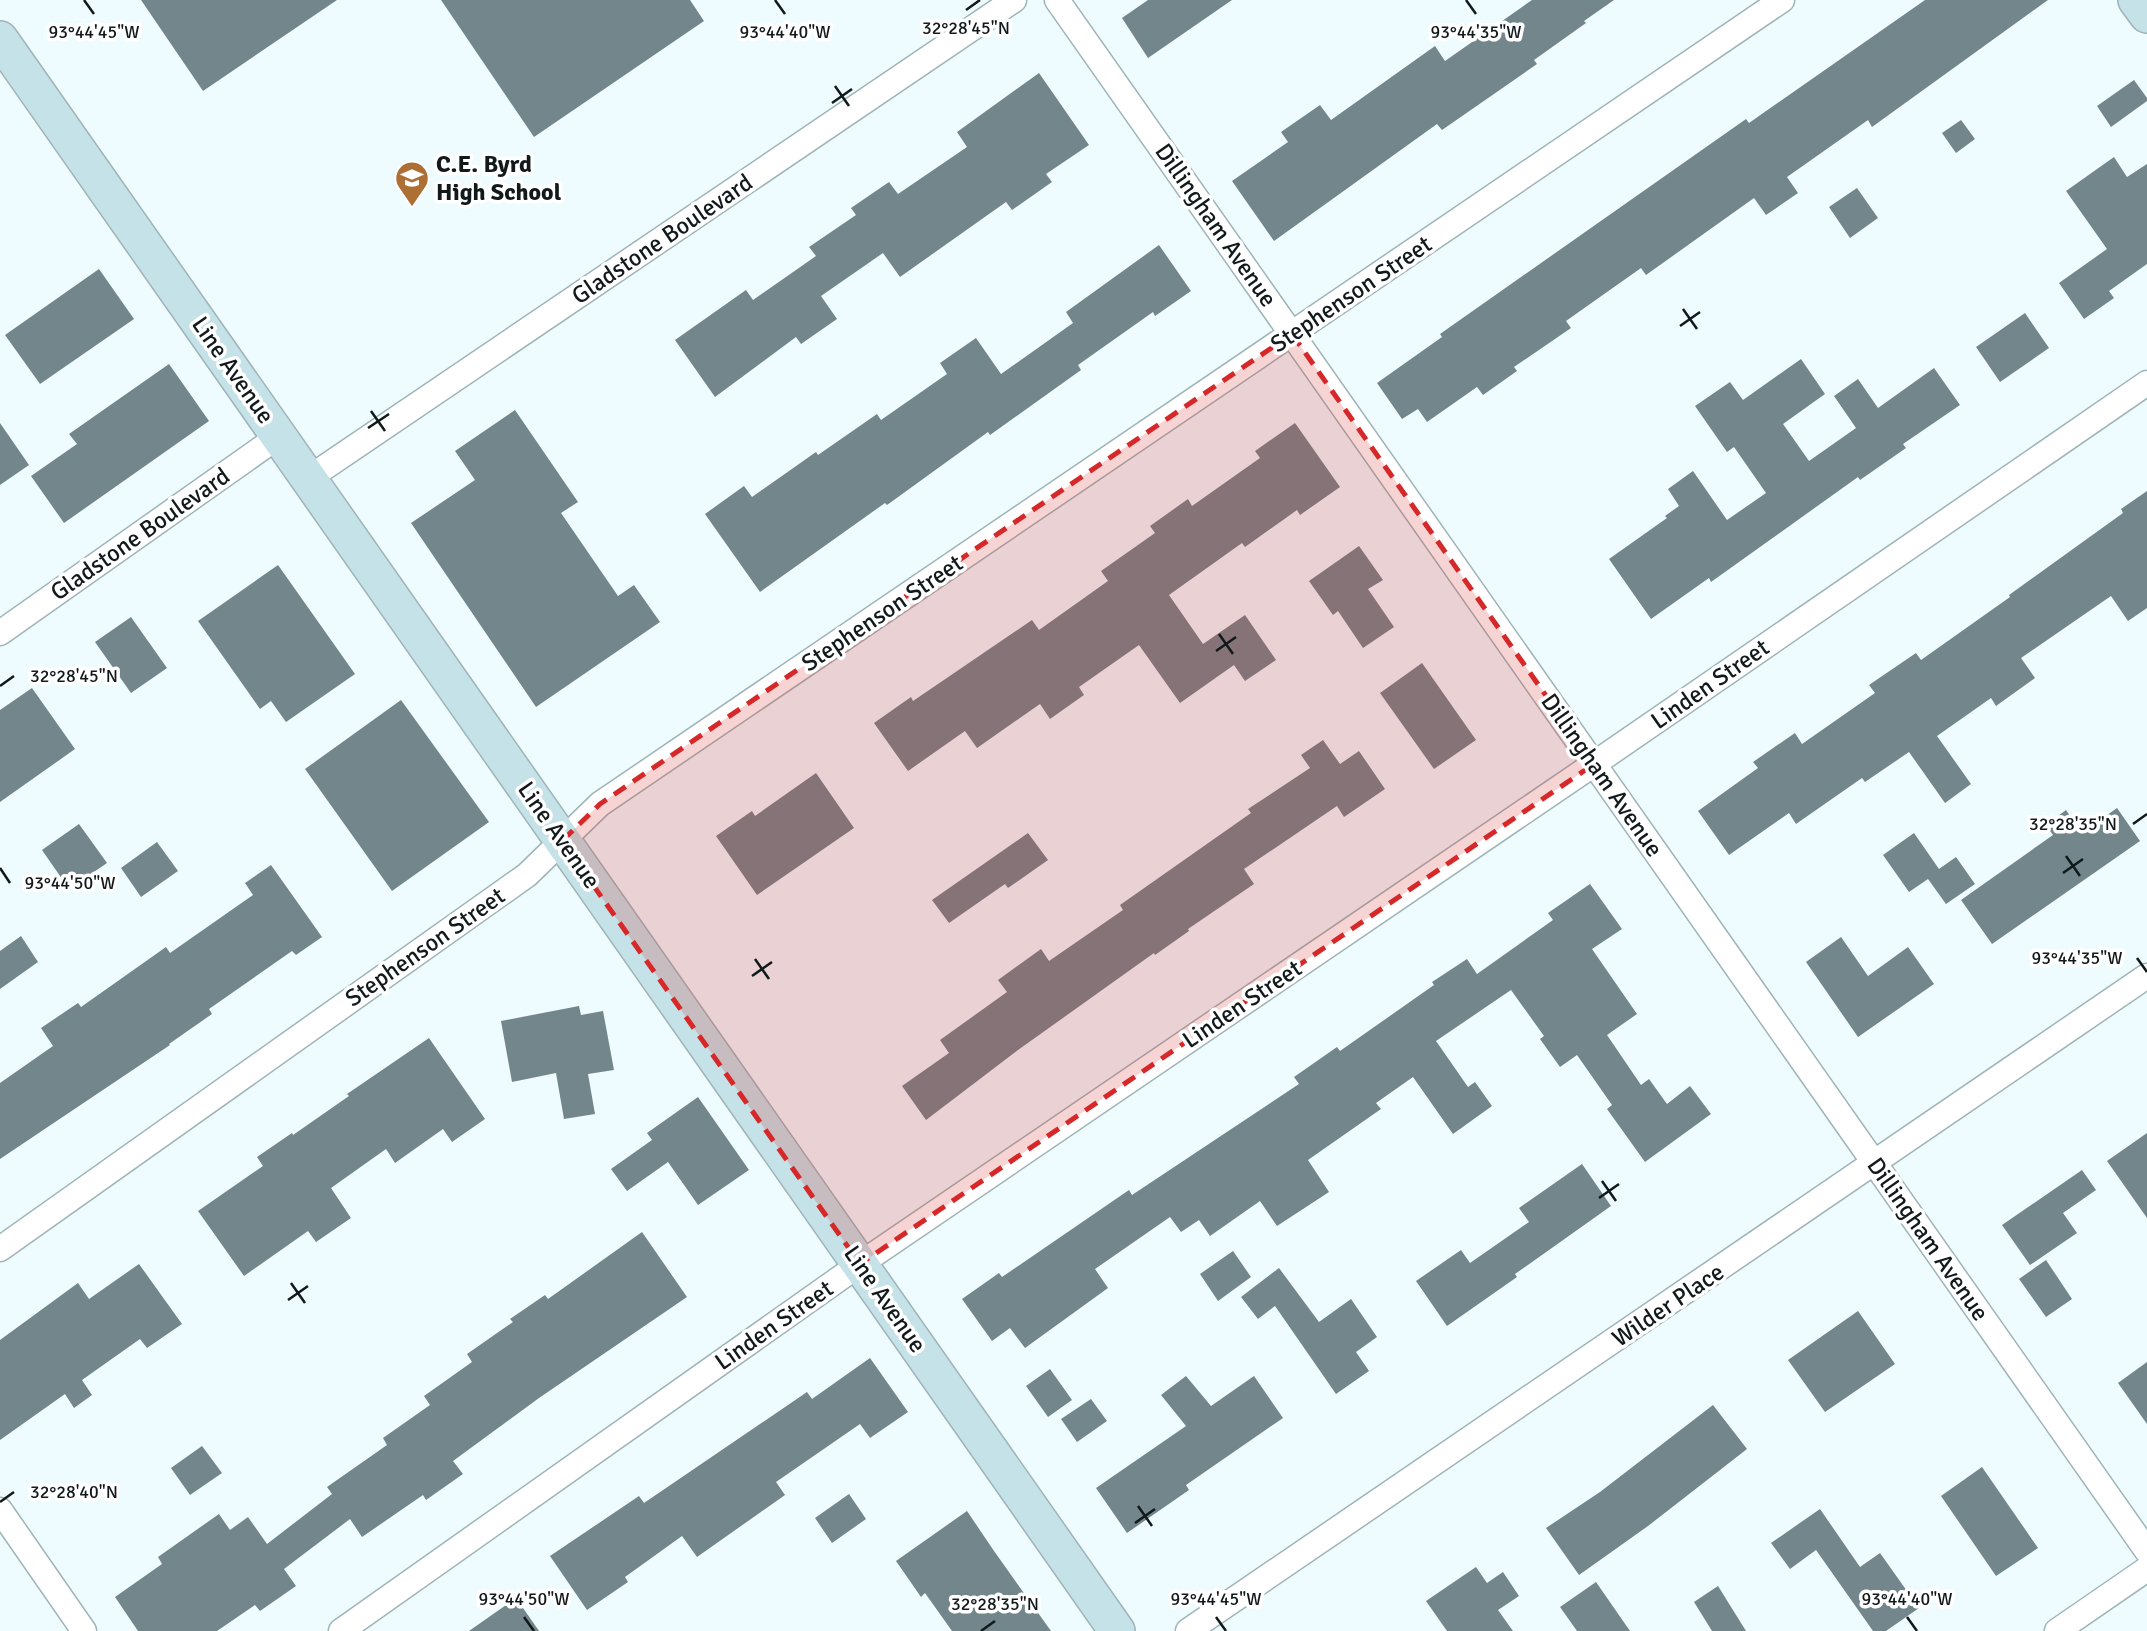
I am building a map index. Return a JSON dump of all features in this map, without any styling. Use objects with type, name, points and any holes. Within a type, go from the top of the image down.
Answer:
[{"type":"main road","points":[[2136,0],[2147,15]]},
{"type":"main road","name":"Line Avenue","points":[[0,39],[1117,1631]]},
{"type":"street","name":"Gladstone Boulevard","points":[[309,478],[1014,0]]},
{"type":"street","name":"Dillingham Avenue","points":[[1057,0],[2147,1551]]},
{"type":"street","name":"Stephenson Street","points":[[0,1249],[527,875],[600,804],[1782,0]]},
{"type":"street","name":"Linden Street","points":[[341,1631],[860,1264],[2147,383]]},
{"type":"street","name":"Gladstone Boulevard","points":[[0,633],[279,436]]},
{"type":"street","name":"Wilder Place","points":[[1188,1631],[2147,976]]},
{"type":"street","points":[[0,1510],[84,1631]]},
{"type":"street","points":[[2057,1631],[2147,1569]]},
{"type":"highlighted area","points":[[1292,334],[1594,764],[860,1264],[562,841],[600,804]]},
{"type":"building","points":[[141,0],[337,0],[203,91]]},
{"type":"building","points":[[441,0],[690,0],[704,21],[534,137]]},
{"type":"building","points":[[1148,0],[1232,0],[1148,58],[1122,18]]},
{"type":"building","points":[[1532,0],[1614,0],[1534,60],[1537,64],[1442,130],[1437,124],[1274,241],[1232,181],[1288,142],[1281,132],[1320,105],[1331,120],[1435,46],[1445,61]]},
{"type":"building","points":[[1925,0],[2048,0],[1872,127],[1868,120],[1787,177],[1798,193],[1766,215],[1754,198],[1646,275],[1641,268],[1566,321],[1571,328],[1514,367],[1517,371],[1483,395],[1477,387],[1427,422],[1418,409],[1402,419],[1377,383],[1442,337],[1440,334],[1746,119],[1749,123]]},
{"type":"building","points":[[1039,73],[1089,145],[1046,174],[1052,182],[1012,210],[1006,202],[900,277],[883,253],[821,296],[837,319],[801,344],[796,337],[715,397],[675,340],[746,290],[753,300],[816,256],[809,247],[856,215],[851,208],[889,182],[898,194],[967,147],[957,132]]},
{"type":"building","points":[[2134,80],[2147,101],[2111,127],[2097,106]]},
{"type":"building","points":[[1961,120],[1975,139],[1956,153],[1942,133]]},
{"type":"building","points":[[2114,157],[2127,177],[2147,164],[2147,264],[2109,291],[2114,298],[2084,319],[2059,283],[2107,249],[2066,191]]},
{"type":"building","points":[[1857,188],[1878,218],[1850,238],[1829,207]]},
{"type":"building","points":[[1159,245],[1191,291],[1155,316],[1153,312],[1078,365],[1081,370],[990,435],[988,432],[760,592],[705,514],[744,486],[752,497],[877,414],[881,420],[947,374],[940,363],[976,338],[1001,374],[1073,323],[1066,312]]},
{"type":"building","points":[[99,269],[134,319],[40,384],[5,335]]},
{"type":"building","points":[[2025,313],[2049,348],[2000,382],[1976,347]]},
{"type":"building","points":[[1801,359],[1825,394],[1783,424],[1809,461],[1856,428],[1834,396],[1858,379],[1878,408],[1934,368],[1960,405],[1903,444],[1906,448],[1860,480],[1858,477],[1711,582],[1709,578],[1651,619],[1609,559],[1667,518],[1665,516],[1679,506],[1668,489],[1693,471],[1727,520],[1766,493],[1734,447],[1727,452],[1695,406],[1730,382],[1743,400]]},
{"type":"building","points":[[169,364],[209,421],[64,523],[31,476],[77,444],[69,434]]},
{"type":"building","points":[[515,410],[578,502],[561,513],[618,596],[634,585],[660,622],[536,707],[411,523],[475,480],[455,451]]},
{"type":"building","points":[[0,423],[29,465],[0,485]]},
{"type":"building","points":[[1295,423],[1340,487],[1300,515],[1297,510],[1245,547],[1242,543],[1169,595],[1203,644],[1245,615],[1276,660],[1245,681],[1234,665],[1180,703],[1139,645],[1079,687],[1084,695],[1050,719],[1040,704],[977,748],[965,731],[908,771],[874,723],[911,697],[913,701],[1032,620],[1039,630],[1108,581],[1101,571],[1155,533],[1150,526],[1188,499],[1192,506],[1260,458],[1255,451]]},
{"type":"building","points":[[2147,491],[2147,608],[2128,621],[2111,596],[2021,658],[2035,678],[1996,706],[1991,698],[1937,736],[1971,784],[1945,803],[1909,752],[1865,782],[1862,778],[1796,824],[1789,813],[1729,855],[1698,811],[1758,768],[1753,762],[1795,733],[1802,744],[1875,693],[1869,685],[1916,653],[1921,660],[2123,513],[2121,509]]},
{"type":"building","points":[[1359,546],[1383,580],[1368,589],[1394,627],[1363,648],[1338,611],[1333,615],[1309,581]]},
{"type":"building","points":[[278,565],[355,674],[286,722],[271,701],[260,709],[198,621]]},
{"type":"building","points":[[131,617],[167,668],[131,693],[95,642]]},
{"type":"building","points":[[1422,663],[1476,740],[1434,769],[1380,693]]},
{"type":"building","points":[[32,688],[75,749],[0,802],[0,710]]},
{"type":"building","points":[[401,700],[489,822],[392,891],[305,769]]},
{"type":"building","points":[[1323,740],[1340,764],[1359,751],[1385,789],[1344,817],[1337,806],[1244,869],[1254,884],[1018,1050],[926,1120],[902,1086],[949,1053],[940,1040],[1007,992],[998,980],[1041,949],[1049,961],[1123,910],[1120,905],[1251,813],[1248,809],[1310,768],[1301,755]]},
{"type":"building","points":[[816,773],[854,828],[757,895],[716,836],[752,811],[755,816]]},
{"type":"building","points":[[2117,808],[2140,841],[1992,944],[1961,900],[2053,835],[2046,825],[2066,810],[2082,833]]},
{"type":"building","points":[[79,824],[107,863],[69,889],[42,850]]},
{"type":"building","points":[[1028,833],[1048,860],[1008,888],[1005,884],[949,923],[932,900]]},
{"type":"building","points":[[1914,833],[1939,869],[1956,857],[1975,884],[1946,904],[1928,879],[1909,892],[1883,855]]},
{"type":"building","points":[[157,842],[178,871],[141,897],[121,868]]},
{"type":"building","points":[[271,865],[322,937],[296,955],[292,951],[209,1009],[212,1014],[170,1045],[0,1159],[0,1083],[53,1046],[41,1028],[78,1003],[81,1007],[166,947],[170,953],[253,895],[245,883]]},
{"type":"building","points":[[1590,884],[1622,929],[1592,949],[1637,1014],[1607,1035],[1641,1085],[1649,1079],[1667,1104],[1690,1086],[1711,1114],[1645,1162],[1607,1109],[1612,1105],[1577,1055],[1560,1067],[1540,1039],[1544,1036],[1511,990],[1436,1041],[1468,1087],[1475,1082],[1492,1106],[1453,1134],[1413,1077],[1376,1103],[1381,1109],[1308,1160],[1329,1192],[1277,1226],[1260,1201],[1210,1236],[1199,1220],[1181,1232],[1170,1217],[1095,1269],[1108,1288],[1025,1348],[1010,1328],[992,1341],[962,1299],[999,1273],[1002,1277],[1129,1190],[1132,1195],[1299,1084],[1294,1077],[1337,1047],[1340,1051],[1467,959],[1477,974],[1553,920],[1548,913]]},
{"type":"building","points":[[21,936],[38,962],[0,989],[0,951]]},
{"type":"building","points":[[1841,937],[1868,976],[1908,947],[1934,984],[1858,1037],[1806,962]]},
{"type":"building","points":[[579,1006],[581,1015],[603,1011],[614,1070],[588,1074],[595,1114],[564,1119],[556,1073],[512,1082],[501,1021]]},
{"type":"building","points":[[429,1038],[485,1119],[452,1142],[443,1129],[395,1163],[386,1149],[331,1188],[351,1218],[316,1242],[308,1231],[244,1276],[198,1211],[263,1166],[257,1157],[292,1133],[293,1135]]},
{"type":"building","points":[[698,1097],[749,1170],[698,1205],[668,1162],[627,1191],[611,1169],[652,1140],[647,1133]]},
{"type":"building","points":[[2147,1133],[2147,1218],[2107,1161]]},
{"type":"building","points":[[1582,1164],[1611,1206],[1447,1326],[1416,1281],[1461,1250],[1470,1263],[1529,1222],[1519,1208]]},
{"type":"building","points":[[2082,1170],[2096,1190],[2063,1213],[2077,1233],[2030,1265],[2002,1225]]},
{"type":"building","points":[[642,1232],[687,1297],[539,1398],[453,1461],[463,1474],[426,1500],[423,1495],[362,1537],[350,1519],[284,1569],[296,1586],[260,1611],[255,1605],[217,1631],[138,1631],[115,1597],[162,1564],[158,1557],[219,1514],[230,1530],[248,1517],[267,1544],[332,1494],[327,1487],[387,1445],[383,1438],[430,1405],[424,1396],[472,1362],[467,1354],[513,1322],[510,1319],[545,1295],[548,1299]]},
{"type":"building","points":[[1233,1251],[1251,1277],[1218,1301],[1200,1274]]},
{"type":"building","points":[[2046,1260],[2072,1299],[2046,1317],[2019,1279]]},
{"type":"building","points":[[139,1264],[182,1324],[147,1348],[140,1339],[82,1380],[92,1395],[74,1408],[65,1394],[0,1440],[0,1340],[78,1283],[89,1299]]},
{"type":"building","points":[[1279,1268],[1319,1322],[1351,1299],[1377,1337],[1356,1352],[1369,1371],[1336,1394],[1275,1306],[1258,1319],[1241,1297]]},
{"type":"building","points":[[1858,1311],[1895,1364],[1825,1412],[1788,1360]]},
{"type":"building","points":[[870,1358],[908,1412],[870,1438],[860,1424],[776,1482],[785,1495],[697,1557],[682,1536],[625,1577],[628,1582],[587,1610],[550,1556],[639,1496],[644,1503],[807,1392],[812,1399]]},
{"type":"building","points":[[2147,1362],[2147,1424],[2118,1383]]},
{"type":"building","points":[[1050,1369],[1072,1400],[1048,1417],[1026,1386]]},
{"type":"building","points":[[1186,1376],[1211,1406],[1254,1376],[1283,1418],[1186,1485],[1189,1490],[1127,1533],[1096,1488],[1186,1426],[1161,1395]]},
{"type":"building","points":[[1091,1399],[1107,1421],[1077,1442],[1061,1419]]},
{"type":"building","points":[[1713,1405],[1747,1449],[1648,1526],[1579,1575],[1546,1528],[1600,1492]]},
{"type":"building","points":[[202,1446],[222,1473],[190,1495],[171,1468]]},
{"type":"building","points":[[1982,1467],[2038,1548],[1996,1576],[1941,1496]]},
{"type":"building","points":[[849,1494],[866,1519],[832,1543],[815,1518]]},
{"type":"building","points":[[1820,1509],[1860,1567],[1880,1553],[1919,1608],[1886,1631],[1873,1631],[1816,1550],[1790,1569],[1771,1543]]},
{"type":"building","points":[[967,1511],[1051,1631],[952,1631],[925,1593],[921,1597],[896,1561]]},
{"type":"building","points":[[1476,1567],[1487,1583],[1503,1572],[1519,1596],[1498,1610],[1513,1631],[1447,1631],[1426,1601]]},
{"type":"building","points":[[1596,1582],[1630,1631],[1577,1631],[1560,1607]]},
{"type":"building","points":[[1718,1586],[1746,1631],[1712,1631],[1694,1602]]},
{"type":"building","points":[[516,1598],[539,1631],[469,1631]]},
{"type":"place","name":"C.E. Byrd High School","points":[[412,208]]}]
